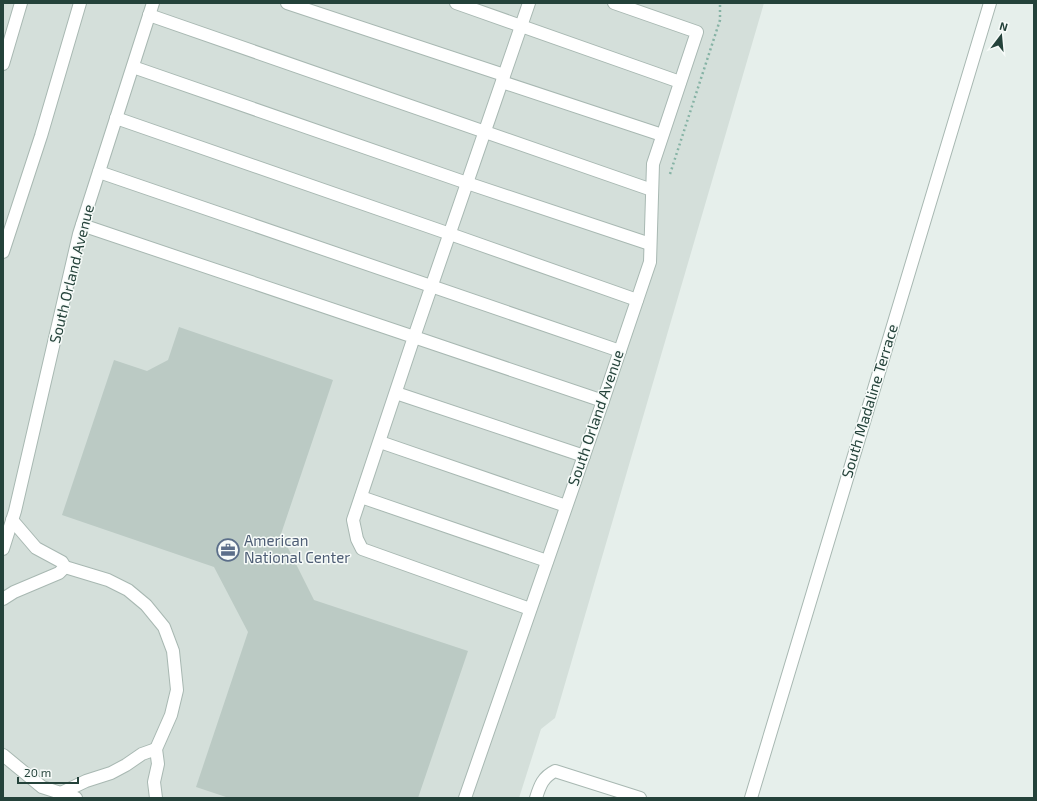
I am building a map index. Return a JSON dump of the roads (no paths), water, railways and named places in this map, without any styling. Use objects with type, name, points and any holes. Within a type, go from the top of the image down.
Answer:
[{"type":"street","points":[[3,64],[21,3]]},
{"type":"street","points":[[3,252],[41,136],[80,3]]},
{"type":"street","points":[[287,3],[503,78],[662,136]]},
{"type":"street","points":[[456,3],[680,82]]},
{"type":"street","points":[[529,3],[414,337],[353,520],[357,539],[362,549],[530,609]]},
{"type":"street","name":"South Orland Avenue","points":[[464,798],[584,456],[650,262],[653,164],[697,32],[614,3]]},
{"type":"street","name":"South Madaline Terrace","points":[[751,798],[990,3]]},
{"type":"street","points":[[151,9],[485,132],[652,190]]},
{"type":"street","name":"South Orland Avenue","points":[[3,549],[12,520],[82,225],[151,9]]},
{"type":"street","points":[[133,66],[467,183],[650,244]]},
{"type":"street","points":[[116,118],[637,300]]},
{"type":"street","points":[[99,172],[620,351]]},
{"type":"street","points":[[82,225],[603,401]]},
{"type":"street","points":[[396,393],[584,456]]},
{"type":"street","points":[[380,442],[566,506]]},
{"type":"street","points":[[361,497],[547,561]]},
{"type":"street","points":[[12,520],[36,548],[62,562],[65,567],[108,580],[128,590],[146,605],[164,627],[173,652],[177,690],[171,715],[156,749],[158,764],[154,782],[156,798]]},
{"type":"street","points":[[3,599],[14,592],[59,573],[65,567]]},
{"type":"street","points":[[61,793],[86,781],[111,773],[142,754],[156,749]]},
{"type":"street","points":[[3,755],[42,787],[76,798]]},
{"type":"street","points":[[536,798],[541,783],[548,775],[555,771],[640,798]]},
{"type":"place","name":"American National Center","points":[[228,550]]}]
